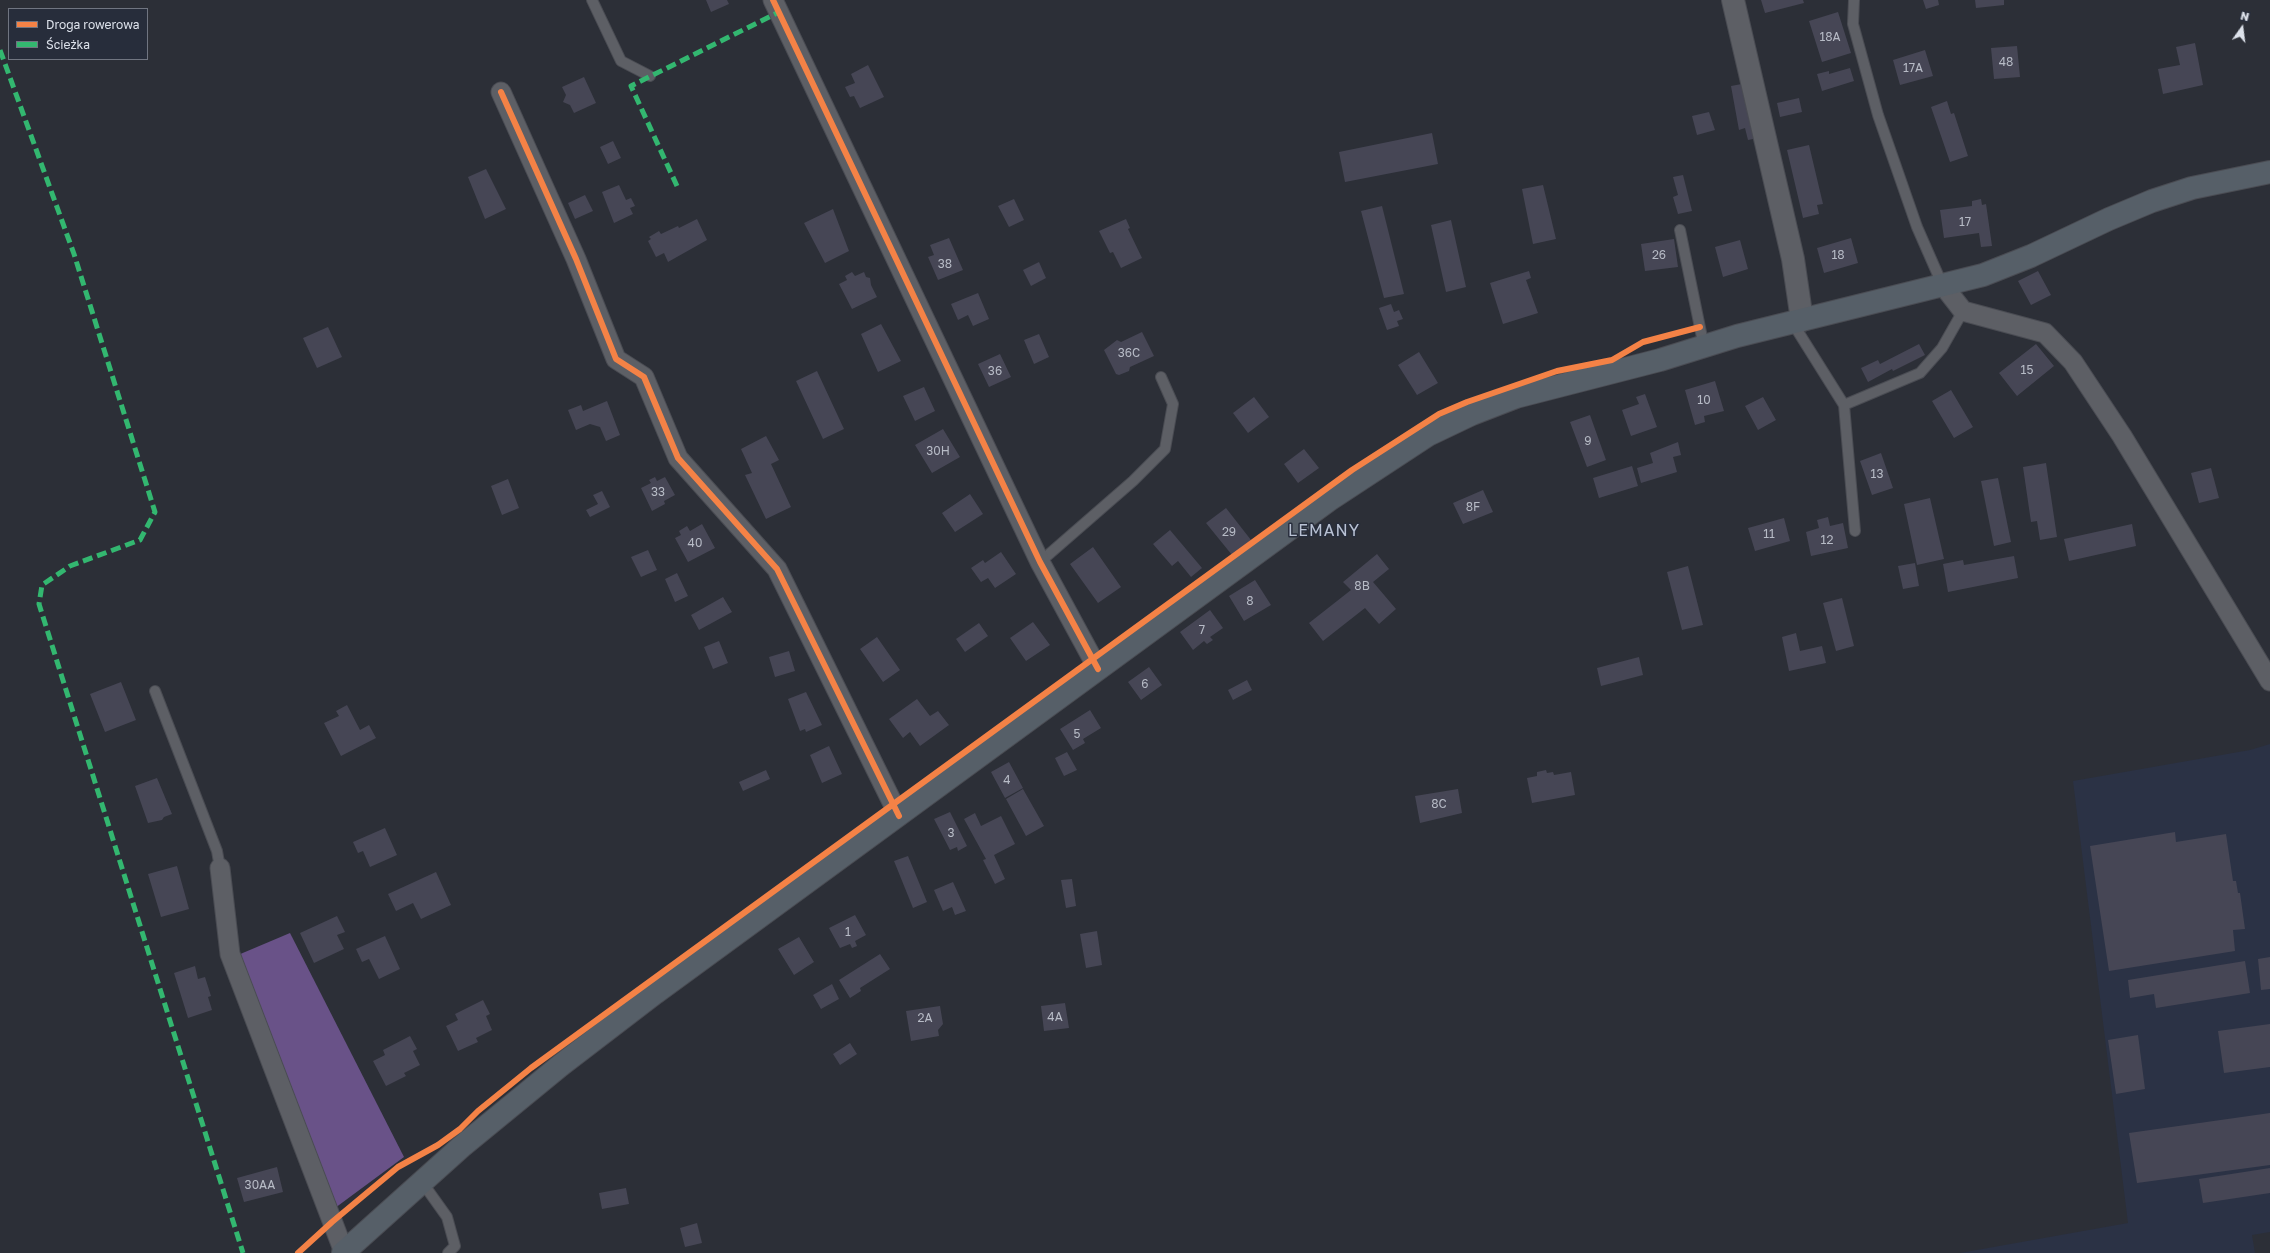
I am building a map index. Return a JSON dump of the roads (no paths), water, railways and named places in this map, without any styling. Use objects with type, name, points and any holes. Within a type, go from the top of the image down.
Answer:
[{"type":"main road","points":[[343,1253],[422,1182],[561,1064],[655,993],[1329,500],[1428,435],[1472,414],[1516,397],[1797,321],[1983,275],[2006,267],[2152,201],[2192,188],[2270,172]]},
{"type":"street","points":[[774,0],[1040,562],[1098,669]]},
{"type":"street","points":[[1733,0],[1793,259],[1797,321]]},
{"type":"street","points":[[501,92],[576,259],[616,359],[644,377],[678,458],[777,569],[899,816]]},
{"type":"street","points":[[1942,284],[1963,311],[2045,333],[2074,362],[2122,436],[2270,681]]},
{"type":"street","points":[[220,868],[230,954],[343,1253]]},
{"type":"lane","points":[[592,0],[621,60],[650,76]]},
{"type":"lane","points":[[1854,0],[1853,24],[1878,115],[1917,227],[1942,284]]},
{"type":"lane","points":[[1680,230],[1704,347]]},
{"type":"lane","points":[[1844,405],[1920,373],[1942,348],[1963,311]]},
{"type":"lane","points":[[1797,321],[1844,405],[1855,531]]},
{"type":"lane","points":[[1040,562],[1133,481],[1165,449],[1173,404],[1161,377]]},
{"type":"lane","points":[[155,691],[217,851],[220,868]]},
{"type":"lane","points":[[422,1182],[447,1217],[455,1246],[448,1253]]},
{"type":"district","name":"LEMANY","points":[[1324,531]]}]
